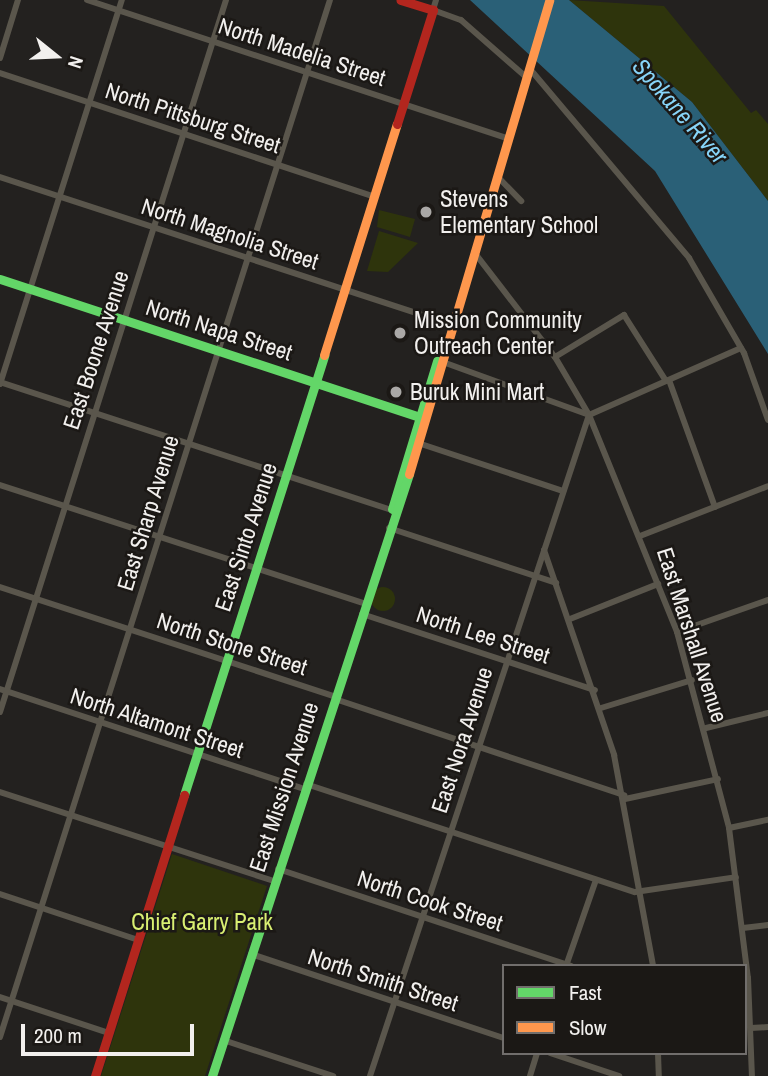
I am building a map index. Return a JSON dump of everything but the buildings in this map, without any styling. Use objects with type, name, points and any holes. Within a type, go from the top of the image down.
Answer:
[{"type":"main road","points":[[400,0],[433,10]]},
{"type":"main road","name":"East Mission Avenue","points":[[393,510],[549,0]]},
{"type":"main road","name":"East Sinto Avenue","points":[[95,1076],[433,10]]},
{"type":"main road","name":"East Mission Avenue","points":[[489,197],[498,176],[500,159]]},
{"type":"main road","name":"North Napa Street","points":[[0,279],[421,417]]},
{"type":"main road","name":"East Mission Avenue","points":[[212,1076],[387,527],[418,443],[421,417]]},
{"type":"street","points":[[0,58],[19,0]]},
{"type":"street","name":"North Madelia Street","points":[[87,0],[506,138]]},
{"type":"street","points":[[122,0],[0,383],[393,510]]},
{"type":"street","name":"East Boone Avenue","points":[[0,712],[3,691],[36,599],[226,0]]},
{"type":"street","name":"East Sharp Avenue","points":[[0,1037],[330,0]]},
{"type":"street","points":[[436,0],[433,10],[461,20],[528,69],[538,85],[648,203],[690,258],[741,348],[768,420]]},
{"type":"street","name":"North Pittsburg Street","points":[[0,73],[374,197]]},
{"type":"street","points":[[522,88],[538,85]]},
{"type":"street","points":[[498,176],[521,201]]},
{"type":"street","name":"North Magnolia Street","points":[[0,177],[450,324]]},
{"type":"street","name":"East Marshall Avenue","points":[[472,250],[555,357],[589,415],[659,584],[692,680],[718,779],[729,828],[746,964]]},
{"type":"street","points":[[555,357],[618,315],[630,318],[668,381],[715,507]]},
{"type":"street","points":[[439,361],[589,415],[741,348]]},
{"type":"street","name":"East Nora Avenue","points":[[370,1076],[589,415]]},
{"type":"street","points":[[418,443],[564,491]]},
{"type":"street","points":[[0,485],[364,603]]},
{"type":"street","points":[[640,536],[768,486]]},
{"type":"street","points":[[387,527],[556,583]]},
{"type":"street","points":[[544,550],[601,708],[624,797],[643,892],[653,964]]},
{"type":"street","points":[[570,619],[659,584]]},
{"type":"street","name":"North Stone Street","points":[[0,587],[227,661],[624,797]]},
{"type":"street","points":[[677,632],[768,600]]},
{"type":"street","name":"North Lee Street","points":[[360,614],[595,690]]},
{"type":"street","points":[[601,708],[692,680]]},
{"type":"street","name":"North Altamont Street","points":[[3,691],[198,755],[451,831],[596,880],[643,892],[736,877]]},
{"type":"street","points":[[706,729],[768,713]]},
{"type":"street","points":[[624,797],[718,779]]},
{"type":"street","points":[[0,792],[274,881]]},
{"type":"street","points":[[729,828],[768,820]]},
{"type":"street","name":"North Cook Street","points":[[278,869],[565,964]]},
{"type":"street","points":[[568,964],[596,880]]},
{"type":"street","points":[[0,894],[138,940]]},
{"type":"street","points":[[743,928],[768,925]]},
{"type":"street","name":"North Smith Street","points":[[251,954],[502,1037]]},
{"type":"street","name":"East Marshall Avenue","points":[[747,978],[752,1076]]},
{"type":"street","points":[[0,997],[109,1033]]},
{"type":"street","points":[[751,1028],[768,1027]]},
{"type":"street","points":[[223,1040],[332,1076]]},
{"type":"street","points":[[530,1076],[536,1055]]},
{"type":"street","points":[[556,1055],[619,1076]]},
{"type":"street","points":[[658,1055],[659,1076]]},
{"type":"green space","points":[[569,0],[664,6],[751,113],[756,110],[768,124],[768,201],[692,102]]},
{"type":"green space","points":[[379,210],[415,219],[410,237],[377,227]]},
{"type":"green space","points":[[379,231],[418,243],[388,272],[367,271]]},
{"type":"green space","points":[[383,587],[391,591],[395,599],[391,607],[383,611],[375,607],[371,599],[375,591]]},
{"type":"green space","name":"Chief Garry Park","points":[[172,854],[267,886],[205,1076],[101,1076]]},
{"type":"water","name":"Spokane River","points":[[470,0],[569,0],[692,102],[768,201],[768,354],[655,171]]},
{"type":"traffic: fast","points":[[0,279],[425,419]]},
{"type":"traffic: fast","points":[[184,795],[324,355]]},
{"type":"traffic: fast","points":[[392,509],[437,361]]},
{"type":"traffic: fast","points":[[212,1076],[409,474]]},
{"type":"traffic: slow","points":[[409,474],[549,0]]},
{"type":"traffic: slow","points":[[324,355],[397,124]]},
{"type":"traffic: jam","points":[[397,124],[433,10],[400,0]]},
{"type":"traffic: jam","points":[[95,1076],[184,795]]},
{"type":"place","name":"Stevens Elementary School","points":[[426,212]]},
{"type":"place","name":"Mission Community Outreach Center","points":[[400,333]]},
{"type":"place","name":"Buruk Mini Mart","points":[[396,392]]}]
